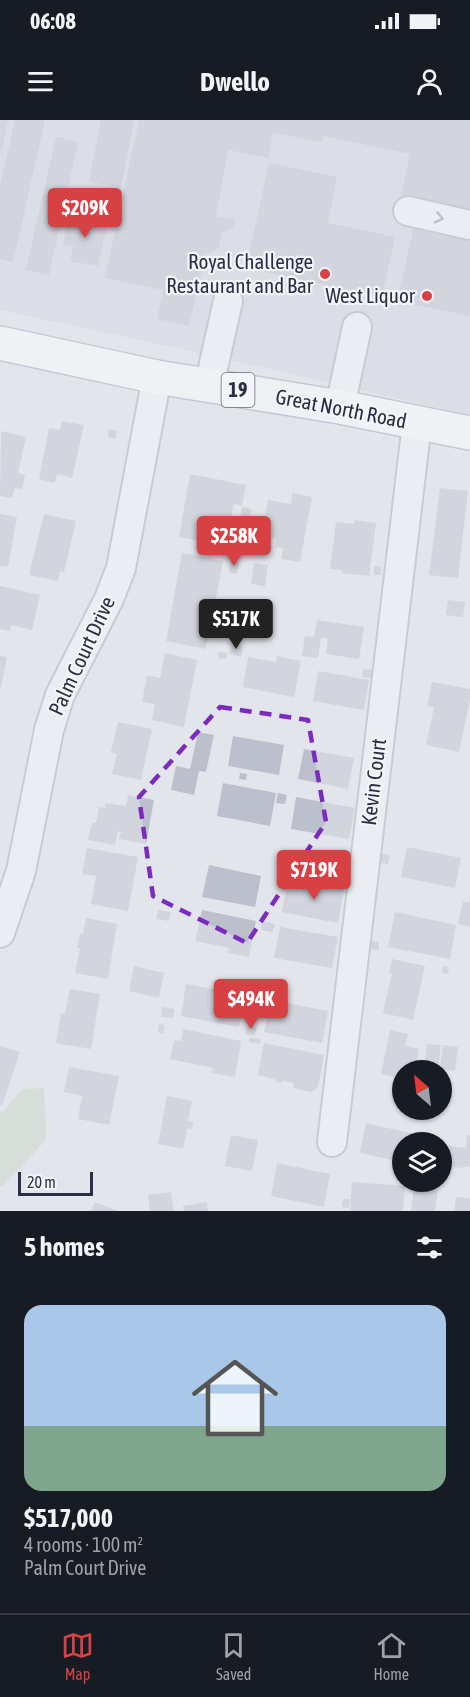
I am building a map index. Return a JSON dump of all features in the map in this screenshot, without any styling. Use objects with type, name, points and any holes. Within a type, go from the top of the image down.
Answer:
[{"type":"main road","name":"Great North Road","points":[[0,343],[157,377],[340,407],[470,434]]},
{"type":"street","points":[[408,211],[470,225]]},
{"type":"street","points":[[209,386],[228,301]]},
{"type":"street","points":[[340,407],[357,327]]},
{"type":"street","name":"Palm Court Drive","points":[[0,933],[21,871],[54,713],[60,696],[109,599],[121,568],[157,377]]},
{"type":"street","name":"Kevin Court","points":[[332,1142],[417,423]]},
{"type":"highlighted area","points":[[220,707],[308,720],[326,822],[247,943],[153,896],[139,797]]},
{"type":"shaded area","points":[[0,120],[470,120],[470,415],[0,310]]},
{"type":"green space","points":[[44,1088],[46,1140],[3,1186],[0,1186],[0,1112],[3,1112],[22,1089]]},
{"type":"building","points":[[0,120],[8,120],[2,151],[0,151]]},
{"type":"building","points":[[15,120],[45,120],[13,262],[0,259],[0,186]]},
{"type":"building","points":[[101,120],[134,120],[121,188],[89,181]]},
{"type":"building","points":[[139,120],[470,120],[470,215],[400,201],[410,154],[323,136],[322,142],[273,133],[268,158],[228,150],[216,216],[236,220],[233,227],[221,233],[219,248],[205,255],[189,326],[157,319],[163,290],[105,278]]},
{"type":"building","points":[[56,137],[78,142],[49,275],[26,270]]},
{"type":"building","points":[[269,163],[337,177],[328,223],[395,237],[382,297],[246,268]]},
{"type":"building","points":[[74,212],[99,216],[97,227],[106,229],[98,266],[70,261],[73,247],[63,245],[67,221],[72,222]]},
{"type":"building","points":[[416,217],[470,229],[470,316],[397,301]]},
{"type":"building","points":[[62,421],[84,425],[72,478],[57,474],[55,483],[39,479],[49,428],[60,430]]},
{"type":"building","points":[[109,429],[117,431],[115,439],[108,437]]},
{"type":"building","points":[[1,431],[26,437],[18,473],[25,475],[22,489],[15,488],[12,498],[0,496]]},
{"type":"building","points":[[190,474],[246,485],[242,506],[234,504],[230,523],[238,525],[234,547],[179,537]]},
{"type":"building","points":[[440,488],[468,491],[458,578],[429,575]]},
{"type":"building","points":[[292,493],[312,497],[300,562],[281,559],[283,548],[275,547],[277,539],[262,536],[268,500],[291,504]]},
{"type":"building","points":[[242,507],[252,509],[250,517],[241,515]]},
{"type":"building","points":[[0,514],[17,517],[8,567],[0,566]]},
{"type":"building","points":[[44,514],[76,521],[64,572],[60,571],[58,581],[29,575]]},
{"type":"building","points":[[354,520],[376,523],[369,576],[342,573],[342,570],[330,569],[336,522],[354,524]]},
{"type":"building","points":[[237,547],[244,548],[243,555],[236,554]]},
{"type":"building","points":[[182,553],[223,561],[206,649],[166,641]]},
{"type":"building","points":[[231,561],[239,562],[237,574],[229,572]]},
{"type":"building","points":[[254,563],[268,565],[265,586],[251,584]]},
{"type":"building","points":[[374,566],[381,566],[381,575],[374,575]]},
{"type":"building","points":[[0,586],[40,595],[32,630],[11,625],[10,631],[0,629]]},
{"type":"building","points":[[448,600],[465,602],[463,617],[446,615]]},
{"type":"building","points":[[317,620],[364,627],[359,659],[326,654],[328,639],[321,637],[318,658],[302,656],[305,636],[314,637]]},
{"type":"building","points":[[232,644],[243,647],[241,657],[230,654]]},
{"type":"building","points":[[219,651],[227,653],[226,659],[218,658]]},
{"type":"building","points":[[165,653],[197,660],[184,727],[152,720],[155,704],[142,702],[147,675],[160,678]]},
{"type":"building","points":[[0,656],[7,657],[1,687],[0,687]]},
{"type":"building","points":[[277,656],[301,661],[294,697],[243,687],[248,657],[276,662]]},
{"type":"building","points":[[363,669],[372,670],[371,678],[362,677]]},
{"type":"building","points":[[318,671],[369,680],[364,710],[313,701]]},
{"type":"building","points":[[432,682],[470,689],[470,700],[459,752],[426,745],[434,707],[427,706]]},
{"type":"building","points":[[118,722],[152,729],[141,780],[112,774],[117,754],[111,752]]},
{"type":"building","points":[[198,732],[214,735],[206,772],[199,771],[194,795],[171,790],[176,766],[190,769]]},
{"type":"building","points":[[233,736],[284,745],[279,775],[228,766]]},
{"type":"building","points":[[304,749],[354,758],[348,789],[298,779]]},
{"type":"building","points":[[240,773],[247,774],[246,780],[239,779]]},
{"type":"building","points":[[223,783],[276,793],[270,826],[217,816]]},
{"type":"building","points":[[278,793],[287,795],[285,804],[276,803]]},
{"type":"building","points":[[128,795],[154,800],[146,844],[119,839],[121,832],[118,831],[115,845],[88,840],[92,823],[96,823],[99,807],[105,808],[105,803],[126,806]]},
{"type":"building","points":[[296,797],[355,808],[349,839],[291,829]]},
{"type":"building","points":[[407,847],[461,858],[455,888],[401,877]]},
{"type":"building","points":[[87,848],[138,857],[128,911],[91,904],[96,876],[82,874]]},
{"type":"building","points":[[382,854],[390,855],[388,864],[381,863]]},
{"type":"building","points":[[209,865],[261,876],[255,907],[202,897]]},
{"type":"building","points":[[288,880],[324,887],[325,881],[345,885],[338,923],[282,912]]},
{"type":"building","points":[[463,901],[470,902],[470,927],[458,924]]},
{"type":"building","points":[[158,910],[171,912],[169,921],[156,919]]},
{"type":"building","points":[[202,910],[256,921],[249,957],[228,953],[229,948],[195,941]]},
{"type":"building","points":[[395,912],[456,925],[450,959],[388,947]]},
{"type":"building","points":[[86,918],[117,924],[108,979],[75,973],[80,948],[77,948]]},
{"type":"building","points":[[262,921],[275,924],[273,932],[261,930]]},
{"type":"building","points":[[280,927],[338,937],[332,968],[274,958]]},
{"type":"building","points":[[371,941],[379,942],[379,950],[370,949]]},
{"type":"building","points":[[392,959],[425,966],[413,1020],[383,1013],[392,973],[389,973]]},
{"type":"building","points":[[134,966],[164,973],[159,998],[129,991]]},
{"type":"building","points":[[443,966],[449,967],[448,974],[442,973]]},
{"type":"building","points":[[186,984],[245,995],[239,1027],[181,1016]]},
{"type":"building","points":[[70,989],[100,994],[91,1049],[56,1043],[61,1013],[65,1014]]},
{"type":"building","points":[[270,1000],[328,1011],[322,1043],[264,1032]]},
{"type":"building","points":[[162,1007],[175,1009],[173,1018],[161,1017]]},
{"type":"building","points":[[159,1024],[165,1025],[163,1034],[158,1032]]},
{"type":"building","points":[[247,1025],[257,1027],[255,1035],[246,1034]]},
{"type":"building","points":[[183,1029],[241,1041],[235,1077],[212,1073],[213,1068],[170,1059],[174,1040],[181,1041]]},
{"type":"building","points":[[390,1030],[408,1034],[405,1046],[419,1049],[417,1060],[392,1060],[392,1077],[381,1074]]},
{"type":"building","points":[[250,1038],[261,1039],[260,1044],[249,1042]]},
{"type":"building","points":[[264,1043],[324,1055],[318,1087],[312,1092],[293,1088],[294,1083],[284,1081],[280,1083],[258,1075]]},
{"type":"building","points":[[427,1044],[441,1045],[439,1060],[425,1060]]},
{"type":"building","points":[[443,1045],[458,1047],[455,1071],[452,1071],[452,1060],[441,1060]]},
{"type":"building","points":[[0,1046],[20,1052],[2,1106],[0,1105]]},
{"type":"building","points":[[69,1067],[119,1076],[109,1125],[78,1119],[82,1096],[64,1092]]},
{"type":"building","points":[[167,1096],[192,1101],[188,1121],[193,1122],[192,1129],[187,1128],[183,1149],[158,1144]]},
{"type":"building","points":[[366,1123],[405,1132],[392,1132],[392,1160],[360,1153]]},
{"type":"building","points":[[231,1135],[258,1140],[252,1171],[225,1166]]},
{"type":"building","points":[[467,1135],[470,1135],[470,1167],[452,1167],[452,1146],[466,1148]]},
{"type":"building","points":[[277,1163],[330,1174],[324,1207],[271,1196]]},
{"type":"building","points":[[352,1182],[392,1185],[392,1192],[405,1192],[403,1211],[350,1211]]},
{"type":"building","points":[[171,1192],[174,1211],[150,1211],[148,1195]]},
{"type":"building","points":[[413,1192],[438,1192],[435,1211],[411,1211]]},
{"type":"building","points":[[456,1197],[470,1198],[470,1211],[454,1211]]},
{"type":"building","points":[[343,1199],[350,1199],[349,1208],[342,1207]]},
{"type":"building","points":[[95,1202],[118,1211],[91,1211]]},
{"type":"building","points":[[207,1202],[208,1211],[184,1211],[183,1206]]},
{"type":"place","name":"Royal Challenge Restaurant and Bar","points":[[325,274]]},
{"type":"place","name":"West Liquor","points":[[427,296]]}]
